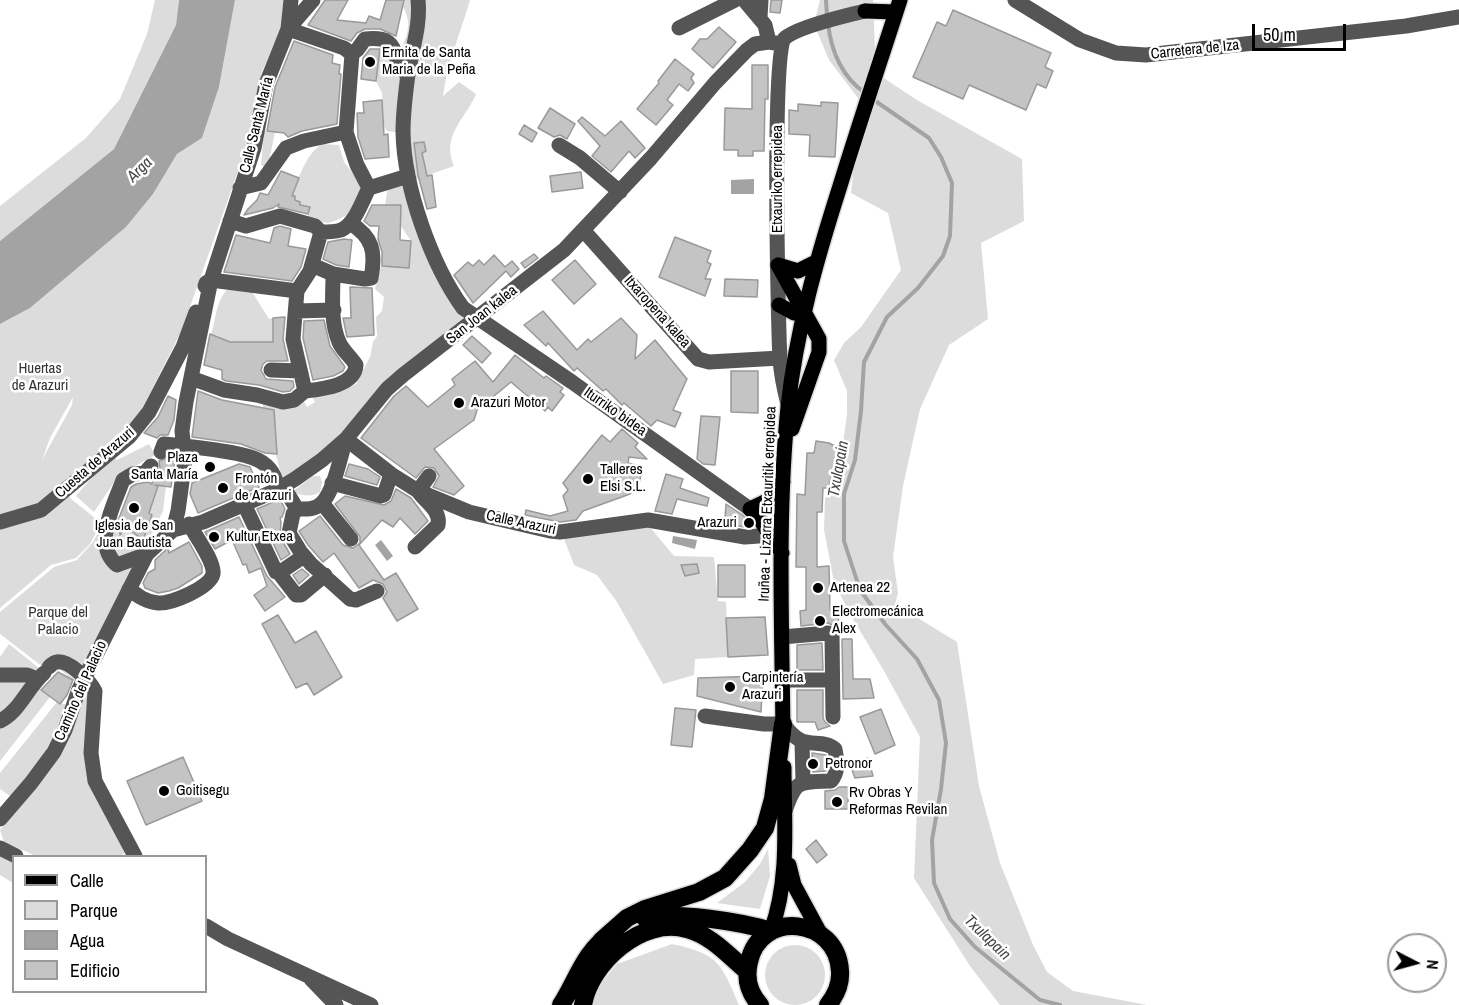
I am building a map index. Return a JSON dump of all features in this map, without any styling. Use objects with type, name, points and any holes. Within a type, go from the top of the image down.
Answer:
[{"type":"highway","points":[[561,1005],[586,961],[601,941],[627,918],[645,909],[699,892],[725,878],[750,850],[765,828],[773,799],[783,724]]},
{"type":"highway","points":[[601,941],[633,921],[672,915],[756,927],[771,932]]},
{"type":"highway","points":[[583,1005],[588,986],[608,957],[622,945],[646,932],[669,926],[686,928],[705,936],[747,971]]},
{"type":"highway","points":[[760,1005],[750,989],[747,971],[753,949],[771,932],[785,926],[800,926],[819,933],[835,950],[840,962],[841,977],[838,990],[828,1005]]},
{"type":"main road","points":[[866,8],[898,6]]},
{"type":"main road","name":"Iruñea - Lizarra Etxauritik errepidea","points":[[771,932],[783,887],[785,845],[782,553],[788,407],[816,262],[898,6]]},
{"type":"main road","points":[[778,265],[788,270],[798,271],[816,262]]},
{"type":"main road","points":[[778,265],[819,339],[819,352],[786,449]]},
{"type":"main road","points":[[779,305],[794,313],[804,315]]},
{"type":"main road","points":[[755,513],[778,492],[784,479]]},
{"type":"main road","points":[[755,513],[774,518],[783,514]]},
{"type":"main road","points":[[755,513],[782,553]]},
{"type":"main road","name":"Iruñea - Lizarra Etxauritik errepidea","points":[[785,845],[794,885],[819,933]]},
{"type":"street","name":"Calle Santa María","points":[[182,446],[182,431],[191,378],[211,280],[254,148],[266,84],[288,29],[291,0]]},
{"type":"street","points":[[314,0],[288,29],[344,48],[352,54]]},
{"type":"street","points":[[418,0],[417,34],[408,75],[403,133],[408,176],[431,252],[463,308],[478,318]]},
{"type":"street","points":[[679,28],[735,0]]},
{"type":"street","points":[[744,0],[753,13],[760,17],[775,43],[814,24],[866,8]]},
{"type":"street","points":[[760,17],[761,0]]},
{"type":"street","name":"Carretera de Iza","points":[[1015,0],[1080,40],[1116,53],[1146,55],[1406,26],[1459,17]]},
{"type":"street","points":[[369,188],[357,165],[346,132],[352,54],[363,44],[364,39],[385,40],[392,45],[398,64],[408,75]]},
{"type":"street","name":"San Joan kalea","points":[[147,554],[173,530],[203,522],[280,488],[322,460],[346,439],[387,388],[564,250],[584,231],[747,50],[755,44],[775,43]]},
{"type":"street","name":"Etxauriko errepidea","points":[[775,43],[778,81],[780,358],[788,407]]},
{"type":"street","name":"Calle Santa María","points":[[240,188],[261,183],[286,148],[304,141],[346,132]]},
{"type":"street","points":[[559,145],[580,158],[620,192]]},
{"type":"street","points":[[230,221],[246,226],[280,216],[315,226],[321,232],[339,231],[350,223],[369,188],[408,176]]},
{"type":"street","points":[[312,265],[333,274],[370,278],[372,247],[359,228],[350,223]]},
{"type":"street","name":"Itxaropena kalea","points":[[584,231],[698,359],[709,362],[780,358]]},
{"type":"street","points":[[305,391],[293,346],[297,291],[312,265],[321,232]]},
{"type":"street","points":[[191,378],[224,390],[283,402],[294,400],[305,391],[324,388],[352,378],[356,373],[356,365],[340,345],[334,322],[333,274]]},
{"type":"street","points":[[211,280],[297,291]]},
{"type":"street","name":"Cuesta de Arazuri","points":[[0,522],[41,510],[129,437],[149,412],[176,361],[190,330],[206,283],[211,280]]},
{"type":"street","points":[[296,311],[334,310]]},
{"type":"street","name":"Iturriko bidea","points":[[478,318],[755,513]]},
{"type":"street","points":[[271,370],[300,371]]},
{"type":"street","points":[[346,439],[391,474],[418,491],[437,515],[438,525],[415,548]]},
{"type":"street","name":"San Joan kalea","points":[[322,503],[330,490],[346,439]]},
{"type":"street","points":[[161,452],[164,444],[248,456],[259,460],[274,475],[280,488],[297,509]]},
{"type":"street","points":[[173,530],[185,460],[182,446]]},
{"type":"street","points":[[147,554],[117,565],[110,560],[105,533],[123,480],[133,474],[145,473],[151,466]]},
{"type":"street","points":[[332,483],[381,496],[384,495],[391,474]]},
{"type":"street","points":[[418,491],[429,476]]},
{"type":"street","name":"Calle Arazuri","points":[[418,491],[469,512],[560,532],[648,520],[745,537],[772,535]]},
{"type":"street","points":[[351,539],[322,503],[317,507],[297,509],[293,514],[289,533],[304,556],[350,599],[356,600],[377,591]]},
{"type":"street","points":[[244,504],[274,571],[279,573],[296,595],[301,595],[325,575]]},
{"type":"street","points":[[129,590],[144,600],[160,603],[179,598],[202,588],[209,582],[213,573],[210,562],[189,524]]},
{"type":"street","name":"Camino del Palacio","points":[[0,819],[54,752],[86,676],[147,554]]},
{"type":"street","points":[[279,573],[304,556]]},
{"type":"street","points":[[782,637],[832,634],[833,717]]},
{"type":"street","points":[[0,721],[12,714],[43,673],[55,662],[60,662],[86,676],[95,691],[91,753],[95,781],[134,855]]},
{"type":"street","points":[[0,675],[43,673]]},
{"type":"street","points":[[783,680],[832,680]]},
{"type":"street","points":[[705,716],[764,724],[783,724],[802,741],[830,744],[835,749],[837,764],[835,776],[831,781],[803,782],[797,785],[791,793],[784,814]]},
{"type":"street","points":[[802,741],[803,782]]},
{"type":"street","points":[[0,848],[14,855]]},
{"type":"street","points":[[207,927],[228,939],[371,1005]]},
{"type":"street","points":[[307,975],[336,1005]]},
{"type":"green space","points":[[155,0],[179,0],[176,25],[114,149],[0,241],[0,206],[86,138],[120,99],[147,34]]},
{"type":"green space","name":"Huertas de Arazuri","points":[[235,0],[285,0],[281,27],[262,72],[248,143],[181,332],[139,415],[65,483],[70,498],[101,523],[90,544],[76,558],[51,565],[0,608],[0,324],[30,308],[126,227],[153,194],[177,154],[202,138],[219,87]],"holes":[[[73,397],[72,405],[42,460],[50,438]]]},
{"type":"green space","points":[[404,0],[470,0],[451,60],[443,96],[459,82],[476,94],[452,136],[450,145],[454,166],[411,181],[403,133],[387,131],[382,123],[384,123],[382,93],[376,81],[380,45],[401,49],[406,38],[408,23],[403,7]]},
{"type":"green space","points":[[820,0],[873,0],[876,73],[917,100],[1022,159],[1024,221],[981,243],[988,319],[949,345],[920,409],[903,486],[893,557],[898,593],[895,604],[957,642],[979,786],[1000,863],[1033,945],[1047,972],[1073,991],[1147,1005],[1000,1005],[970,966],[914,878],[920,737],[834,582],[824,530],[825,499],[837,476],[847,414],[847,391],[834,360],[844,343],[861,327],[901,270],[888,213],[851,193],[858,128],[858,98],[829,60],[814,24]]},
{"type":"green space","points":[[264,131],[275,132],[268,166],[265,168],[261,165]]},
{"type":"green space","points":[[322,144],[339,145],[344,162],[360,183],[361,190],[347,215],[328,223],[307,220],[310,207],[300,205],[300,202],[292,196],[311,154]]},
{"type":"green space","points":[[405,180],[465,321],[362,414],[325,451],[282,480],[262,399],[303,400],[307,407],[315,402],[311,395],[356,384],[370,357],[373,342],[377,336],[376,317],[382,311],[384,297],[375,289],[381,266],[409,268],[411,241],[401,226],[401,205],[385,205],[388,187]]},
{"type":"green space","points":[[229,287],[251,290],[269,319],[273,318],[273,342],[230,342],[211,335],[219,304]]},
{"type":"green space","points":[[149,444],[155,455],[119,475],[94,512],[76,496],[101,466],[113,456],[117,460]]},
{"type":"green space","points":[[313,476],[320,476],[322,482],[320,492],[303,495],[292,492]]},
{"type":"green space","name":"Parque del Palacio","points":[[158,485],[166,486],[163,511],[77,683],[57,667],[52,674],[0,634],[0,612],[54,567],[77,560],[93,542],[99,531],[115,516],[119,517],[125,528],[143,539],[152,515],[149,513]]},
{"type":"green space","points":[[648,525],[674,556],[714,557],[718,601],[726,602],[728,657],[695,659],[694,675],[663,684],[617,602],[597,575],[574,565],[563,536]]},
{"type":"green space","points":[[9,644],[50,677],[40,689],[50,697],[0,761],[0,657]]},
{"type":"green space","points":[[89,690],[86,735],[111,823],[125,854],[34,855],[4,842],[0,830],[13,814],[80,693]]},
{"type":"green space","points":[[57,702],[67,705],[60,730],[13,798],[0,789],[0,773]]},
{"type":"green space","points":[[768,849],[770,876],[760,909],[717,903],[745,882],[760,864]]},
{"type":"green space","points":[[0,856],[12,862],[12,882],[0,875]]},
{"type":"green space","points":[[672,944],[709,956],[716,962],[722,969],[739,1005],[591,1005],[591,996],[617,964]]},
{"type":"green space","points":[[795,945],[816,954],[825,975],[816,996],[795,1005],[774,996],[765,975],[774,954]]},
{"type":"water","name":"Arga","points":[[179,0],[235,0],[219,87],[202,138],[177,154],[153,194],[126,227],[30,308],[0,324],[0,241],[114,149],[176,25]]},
{"type":"water","points":[[754,179],[754,194],[731,194],[731,180]]},
{"type":"water","points":[[673,536],[697,540],[695,549],[672,543]]},
{"type":"water","points":[[381,540],[393,556],[387,561],[375,545]]},
{"type":"building","points":[[325,0],[348,0],[337,20],[366,23],[369,16],[380,20],[386,0],[404,0],[396,36],[380,29],[365,29],[357,33],[351,41],[308,25]]},
{"type":"building","points":[[771,0],[782,0],[780,13],[770,12]]},
{"type":"building","points":[[953,10],[1051,53],[1045,67],[1053,71],[1046,88],[1037,84],[1026,110],[969,85],[963,99],[913,77],[937,22],[946,26]]},
{"type":"building","points":[[719,27],[736,42],[713,68],[692,49],[700,39],[707,39]]},
{"type":"building","points":[[294,41],[333,55],[332,63],[340,65],[339,74],[341,74],[337,124],[302,131],[288,137],[284,133],[267,131],[275,87]]},
{"type":"building","name":"Ermita de Santa Maria de la Peña","points":[[370,49],[380,49],[376,81],[361,79],[363,58]]},
{"type":"building","points":[[675,59],[694,74],[691,78],[694,83],[688,91],[679,84],[667,100],[673,105],[656,125],[637,109]]},
{"type":"building","points":[[752,65],[768,65],[764,151],[753,151],[753,156],[738,156],[738,150],[724,150],[725,108],[752,109]]},
{"type":"building","points":[[382,100],[384,135],[388,134],[389,157],[365,159],[358,137],[357,113],[364,113],[363,102]]},
{"type":"building","points":[[821,102],[838,103],[835,157],[809,156],[810,135],[789,134],[789,110],[798,111],[798,104],[821,106]]},
{"type":"building","points":[[550,108],[575,124],[567,139],[560,135],[554,137],[538,128]]},
{"type":"building","points":[[582,117],[605,136],[621,121],[645,148],[635,158],[629,151],[611,172],[592,156],[600,146],[578,121]]},
{"type":"building","points":[[524,125],[537,133],[532,142],[519,134]]},
{"type":"building","points":[[424,142],[426,151],[422,153],[427,176],[432,175],[436,207],[427,209],[418,175],[414,143]]},
{"type":"building","points":[[281,171],[299,178],[292,196],[295,196],[295,200],[300,202],[300,205],[310,207],[308,214],[278,207],[279,204],[273,208],[244,215],[260,193],[268,195]]},
{"type":"building","points":[[581,172],[583,188],[552,192],[550,176]]},
{"type":"building","points":[[372,205],[401,205],[400,240],[411,241],[409,268],[382,266],[382,252],[378,239],[379,226],[370,226],[364,221]]},
{"type":"building","points":[[280,226],[291,229],[288,246],[306,249],[301,267],[292,281],[224,272],[236,235],[270,243],[274,228]]},
{"type":"building","points":[[675,237],[711,251],[707,262],[711,264],[705,279],[711,279],[705,296],[659,277]]},
{"type":"building","points":[[352,240],[349,267],[336,265],[323,259],[328,242]]},
{"type":"building","points":[[534,254],[538,258],[525,268],[521,263]]},
{"type":"building","points":[[494,255],[505,267],[512,261],[519,269],[511,277],[506,271],[473,303],[454,275],[468,262],[473,266],[479,260],[484,265]]},
{"type":"building","points":[[575,260],[596,284],[574,304],[552,280]]},
{"type":"building","points":[[725,279],[758,280],[757,297],[724,296]]},
{"type":"building","points":[[350,287],[372,288],[374,335],[347,337],[343,318],[351,318]]},
{"type":"building","points":[[543,311],[577,350],[588,339],[591,342],[621,318],[637,335],[635,359],[655,340],[687,379],[673,410],[681,413],[675,427],[657,420],[651,426],[624,403],[622,405],[606,389],[603,391],[577,368],[574,371],[548,343],[546,346],[524,325]]},
{"type":"building","points":[[285,317],[283,339],[288,361],[267,361],[261,370],[266,379],[293,381],[294,387],[290,391],[283,392],[259,385],[226,381],[222,379],[222,370],[204,365],[210,334],[230,342],[273,342],[273,318]]},
{"type":"building","points":[[324,320],[330,346],[345,367],[343,371],[333,376],[313,380],[303,338],[304,321]]},
{"type":"building","points":[[472,336],[491,353],[482,363],[463,345]]},
{"type":"building","points":[[515,355],[544,378],[546,376],[563,388],[560,392],[564,395],[552,411],[548,407],[545,411],[511,382],[477,410],[474,420],[434,449],[464,486],[454,495],[433,487],[439,476],[434,468],[425,467],[416,478],[361,438],[394,396],[406,386],[428,407],[455,385],[452,379],[475,361],[493,382]]},
{"type":"building","points":[[731,371],[758,371],[758,413],[731,412]]},
{"type":"building","points":[[198,391],[222,400],[274,410],[277,454],[265,453],[241,444],[192,437]]},
{"type":"building","points":[[168,396],[176,400],[174,420],[168,435],[160,435],[157,438],[144,433],[158,417]]},
{"type":"building","points":[[701,416],[720,417],[715,465],[703,464],[697,459]]},
{"type":"building","name":"Talleres Elsi S.L.","points":[[622,429],[638,443],[635,447],[647,459],[629,457],[628,463],[643,467],[639,483],[630,494],[583,511],[576,520],[560,522],[525,515],[526,510],[550,516],[568,511],[563,496],[568,490],[563,483],[602,435],[610,442]]},
{"type":"building","points":[[816,441],[829,443],[840,449],[828,488],[823,488],[822,512],[817,512],[817,567],[829,566],[830,610],[838,609],[839,628],[828,623],[801,626],[800,611],[806,610],[806,567],[796,567],[797,494],[805,495],[807,453],[814,453]]},
{"type":"building","name":"Iglesia de San Juan Bautista","points":[[168,458],[175,460],[171,487],[155,485],[158,486],[149,513],[152,515],[143,540],[126,527],[120,535],[119,518],[131,487],[148,482],[152,484],[160,468],[159,461]]},
{"type":"building","name":"Frontón de Arazuri","points":[[239,464],[250,467],[259,487],[198,513],[190,494],[192,483]]},
{"type":"building","points":[[349,464],[368,469],[380,477],[377,485],[345,476]]},
{"type":"building","points":[[666,474],[683,479],[680,488],[709,498],[707,506],[677,499],[672,514],[655,511]]},
{"type":"building","points":[[396,489],[411,498],[428,521],[415,534],[400,518],[393,527],[382,520],[359,545],[384,580],[396,573],[418,609],[397,621],[383,598],[387,592],[383,584],[373,580],[359,588],[334,553],[323,562],[299,531],[320,516],[343,545],[353,548],[360,543],[360,537],[335,504],[345,496],[384,505],[391,501]]},
{"type":"building","points":[[280,499],[285,509],[280,518],[280,537],[290,554],[281,560],[257,509]]},
{"type":"building","points":[[726,504],[744,516],[752,526],[732,525],[733,519],[725,518]]},
{"type":"building","points":[[239,517],[267,576],[285,597],[265,611],[254,595],[267,586],[261,568],[249,573],[232,540],[215,549],[205,532]]},
{"type":"building","points":[[189,542],[202,566],[202,573],[169,591],[158,593],[145,588],[143,583],[148,573],[155,569],[155,560],[168,548],[169,553]]},
{"type":"building","points":[[697,564],[699,573],[685,576],[681,565]]},
{"type":"building","points":[[718,565],[745,565],[745,597],[718,597]]},
{"type":"building","points":[[302,569],[309,575],[299,584],[293,575]]},
{"type":"building","points":[[278,615],[295,643],[316,631],[342,677],[314,695],[307,683],[296,688],[262,624]]},
{"type":"building","points":[[765,617],[768,655],[728,657],[726,618]]},
{"type":"building","points":[[842,639],[852,639],[853,679],[870,679],[874,698],[843,699]]},
{"type":"building","points":[[822,643],[823,670],[797,670],[797,645]]},
{"type":"building","points":[[58,672],[73,680],[67,695],[60,704],[41,690]]},
{"type":"building","name":"Carpintería Arazuri","points":[[763,676],[761,712],[697,696],[698,678]]},
{"type":"building","points":[[797,690],[823,690],[823,718],[830,726],[818,730],[815,722],[797,722]]},
{"type":"building","points":[[675,708],[696,710],[692,747],[671,745]]},
{"type":"building","points":[[881,709],[895,745],[875,754],[860,717]]},
{"type":"building","points":[[812,753],[826,755],[826,771],[813,772]]},
{"type":"building","name":"Goitisegu","points":[[183,757],[202,801],[146,825],[127,781]]},
{"type":"building","points":[[868,758],[873,776],[855,778],[850,765]]},
{"type":"building","name":"Rv Obras Y Reformas Revilan","points":[[848,787],[848,809],[825,809],[825,791]]},
{"type":"building","points":[[816,840],[827,855],[817,863],[806,849]]},
{"type":"waterway","name":"Txulapain","points":[[826,0],[827,16]]},
{"type":"waterway","name":"Txulapain","points":[[828,23],[839,62],[850,79],[865,93]]},
{"type":"waterway","name":"Txulapain","points":[[871,98],[929,138],[941,157],[952,183],[950,236],[943,256],[918,288],[887,317],[864,362],[855,460],[844,494],[844,541],[860,590],[885,624],[917,659],[939,700],[946,743],[932,840],[934,883],[950,919],[975,947],[1040,1000],[1060,1005]]},
{"type":"place","name":"Ermita de Santa Maria de la Peña","points":[[370,62]]},
{"type":"place","name":"Arazuri Motor","points":[[459,403]]},
{"type":"place","name":"Plaza Santa María","points":[[210,467]]},
{"type":"place","name":"Talleres Elsi S.L.","points":[[588,479]]},
{"type":"place","name":"Frontón de Arazuri","points":[[223,488]]},
{"type":"place","name":"Iglesia de San Juan Bautista","points":[[134,508]]},
{"type":"place","name":"Arazuri","points":[[749,523]]},
{"type":"place","name":"Kultur Etxea","points":[[214,537]]},
{"type":"place","name":"Artenea 22","points":[[818,588]]},
{"type":"place","name":"Electromecánica Alex","points":[[820,621]]},
{"type":"place","name":"Carpintería Arazuri","points":[[730,687]]},
{"type":"place","name":"Petronor","points":[[813,764]]},
{"type":"place","name":"Goitisegu","points":[[164,791]]},
{"type":"place","name":"Rv Obras Y Reformas Revilan","points":[[837,802]]}]
